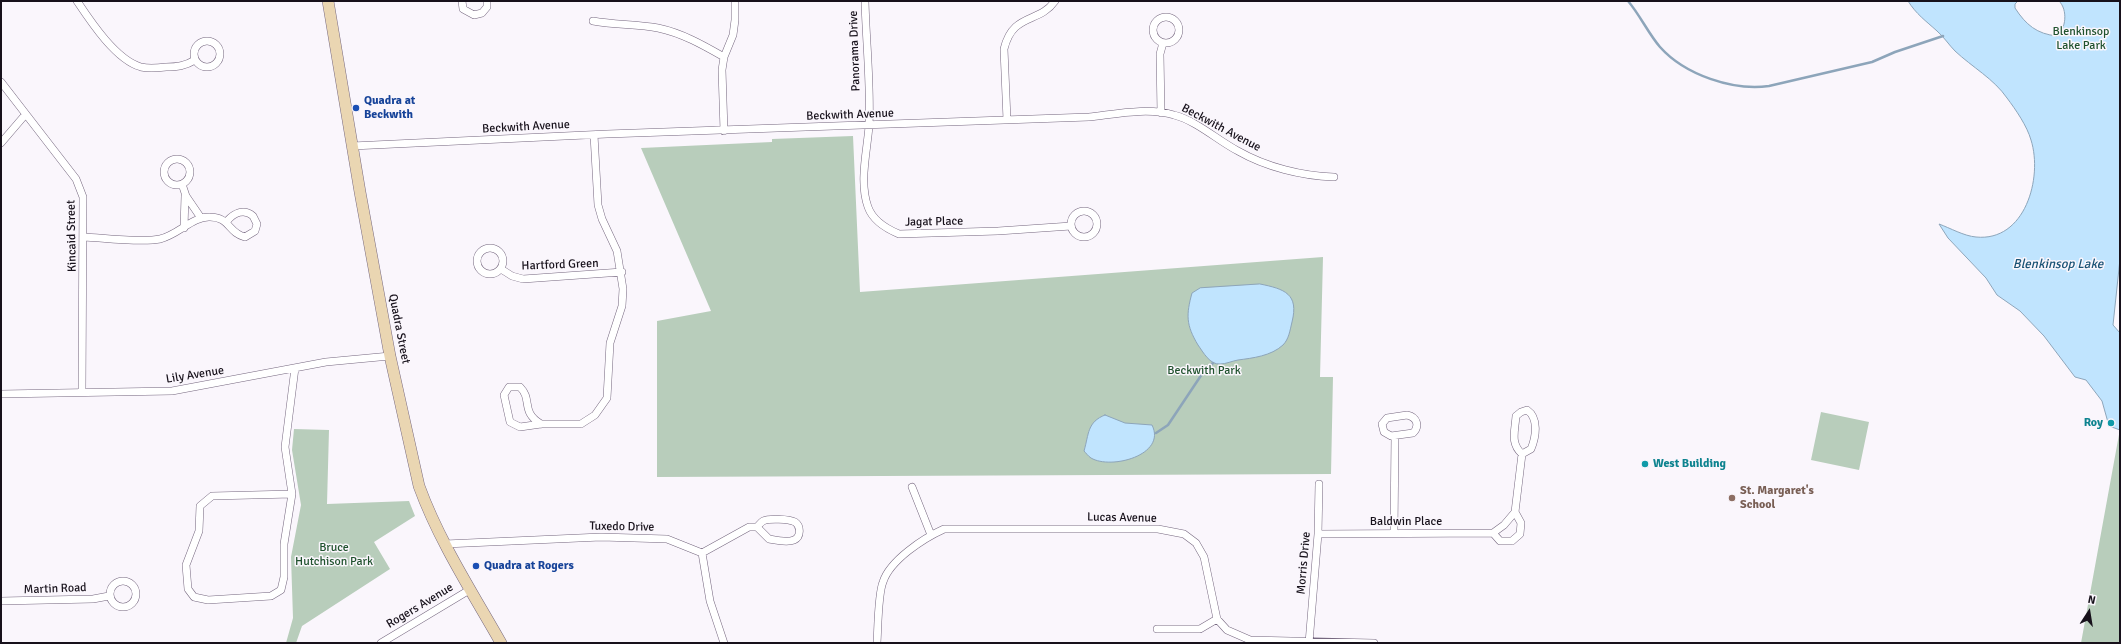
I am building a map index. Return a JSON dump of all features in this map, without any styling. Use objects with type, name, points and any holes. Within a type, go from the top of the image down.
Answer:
[{"type":"main road","name":"Quadra Street","points":[[328,1],[352,146],[390,356],[419,486],[445,544],[501,643]]},
{"type":"street","points":[[77,1],[88,18],[118,54],[129,62],[141,67],[155,68],[184,66],[195,60]]},
{"type":"street","points":[[462,1],[463,9],[474,16],[482,13],[486,7],[487,1]]},
{"type":"street","points":[[724,131],[722,70],[724,57],[733,35],[735,1]]},
{"type":"street","name":"Panorama Drive","points":[[864,1],[869,125]]},
{"type":"street","points":[[1007,120],[1004,49],[1006,42],[1017,24],[1047,10],[1055,1]]},
{"type":"street","points":[[593,21],[617,25],[657,28],[677,33],[724,57]]},
{"type":"street","points":[[1161,113],[1160,54],[1163,42]]},
{"type":"street","name":"Kincaid Street","points":[[1,82],[76,179],[83,197],[84,237],[82,392]]},
{"type":"street","name":"Beckwith Avenue","points":[[352,146],[594,135],[1089,117],[1141,112],[1175,115],[1189,121],[1239,152],[1277,167],[1301,174],[1334,177]]},
{"type":"street","points":[[1,143],[25,115]]},
{"type":"street","name":"Jagat Place","points":[[869,125],[865,162],[866,197],[873,216],[889,230],[899,234],[912,235],[998,232],[1071,226]]},
{"type":"street","points":[[542,424],[530,414],[524,391],[520,387],[509,387],[504,396],[510,422],[520,427],[542,424],[586,423],[595,415],[607,398],[610,343],[622,306],[622,272],[617,251],[602,219],[598,205],[594,135]]},
{"type":"street","points":[[182,184],[186,196],[201,218]]},
{"type":"street","points":[[184,228],[186,196]]},
{"type":"street","points":[[84,237],[160,239],[201,218],[209,216],[227,221]]},
{"type":"street","name":"Hartford Green","points":[[501,269],[512,276],[523,280],[622,272]]},
{"type":"street","name":"Lily Avenue","points":[[1,394],[172,391],[326,362],[390,356]]},
{"type":"street","points":[[292,494],[212,496],[200,506],[199,531],[186,565],[188,590],[194,597],[208,600],[271,596],[281,590],[284,577],[284,544],[292,494],[285,447],[295,368]]},
{"type":"street","points":[[1527,410],[1533,414],[1536,419],[1531,449],[1522,454],[1515,448],[1514,444],[1516,416],[1527,410]]},
{"type":"street","points":[[1407,415],[1415,418],[1417,426],[1413,433],[1395,436],[1387,435],[1384,432],[1382,428],[1383,420],[1390,417],[1407,415]]},
{"type":"street","points":[[1394,532],[1395,436]]},
{"type":"street","name":"Baldwin Place","points":[[1318,534],[1394,532],[1493,533],[1500,541],[1512,541],[1520,534],[1521,523],[1515,512],[1522,454]]},
{"type":"street","name":"Morris Drive","points":[[1309,642],[1318,534],[1319,484]]},
{"type":"street","points":[[912,486],[931,535]]},
{"type":"street","points":[[1493,533],[1504,525],[1515,512]]},
{"type":"street","points":[[724,643],[710,602],[702,553],[749,527],[757,528],[769,539],[792,541],[798,537],[800,530],[797,525],[790,521],[763,521],[757,528]]},
{"type":"street","name":"Lucas Avenue","points":[[877,643],[882,583],[891,566],[931,535],[944,530],[1158,529],[1184,534],[1196,543],[1204,557],[1217,619]]},
{"type":"street","name":"Tuxedo Drive","points":[[445,544],[601,537],[667,539],[702,553]]},
{"type":"street","name":"Rogers Avenue","points":[[381,643],[471,589]]},
{"type":"street","name":"Martin Road","points":[[1,601],[93,599],[109,596]]},
{"type":"street","points":[[1157,629],[1200,629],[1217,619],[1226,630],[1250,640],[1374,643]]},
{"type":"green space","name":"Beckwith Park","points":[[853,136],[860,292],[1323,257],[1320,377],[1333,377],[1331,474],[657,477],[657,321],[711,311],[641,148],[772,142],[772,139]]},
{"type":"green space","points":[[1821,412],[1869,422],[1859,470],[1811,460]]},
{"type":"green space","name":"Bruce Hutchison Park","points":[[294,429],[329,430],[327,504],[409,501],[415,516],[374,542],[390,569],[302,626],[296,643],[286,643],[293,618],[291,557],[301,505],[292,450]]},
{"type":"green space","points":[[2120,429],[2120,643],[2081,643]]},
{"type":"water","name":"Blenkinsop Lake","points":[[1908,1],[2018,1],[2015,4],[2015,8],[2028,24],[2038,31],[2057,36],[2062,29],[2065,19],[2064,9],[2059,1],[2120,1],[2120,259],[2113,325],[2120,333],[2120,430],[2109,426],[2102,401],[2086,380],[2075,377],[2044,336],[2020,311],[1997,295],[1986,278],[1948,238],[1939,224],[1962,234],[1976,237],[1993,236],[2007,229],[2018,219],[2026,205],[2032,189],[2034,155],[2027,129],[2002,91],[1955,51],[1940,33],[1918,14]]},
{"type":"water","points":[[1260,284],[1277,288],[1288,294],[1292,299],[1294,313],[1287,340],[1278,349],[1262,356],[1216,364],[1207,358],[1191,332],[1188,314],[1192,293],[1200,288]]},
{"type":"water","points":[[1105,415],[1125,423],[1152,425],[1155,436],[1152,444],[1145,452],[1123,461],[1100,461],[1091,458],[1084,451],[1090,429],[1095,421]]},
{"type":"waterway","points":[[1628,1],[1656,42],[1670,57],[1683,66],[1710,79],[1740,86],[1769,86],[1872,62],[1895,52],[1943,36]]},
{"type":"waterway","points":[[1156,433],[1168,425],[1204,371],[1213,363]]},
{"type":"place","name":"Quadra at Beckwith","points":[[356,108]]},
{"type":"place","name":"Roy","points":[[2111,423]]},
{"type":"place","name":"West Building","points":[[1645,464]]},
{"type":"place","name":"St. Margaret's School","points":[[1732,498]]},
{"type":"place","name":"Quadra at Rogers","points":[[476,566]]},
{"type":"park label","name":"Blenkinsop Lake Park","points":[[2081,39]]}]
